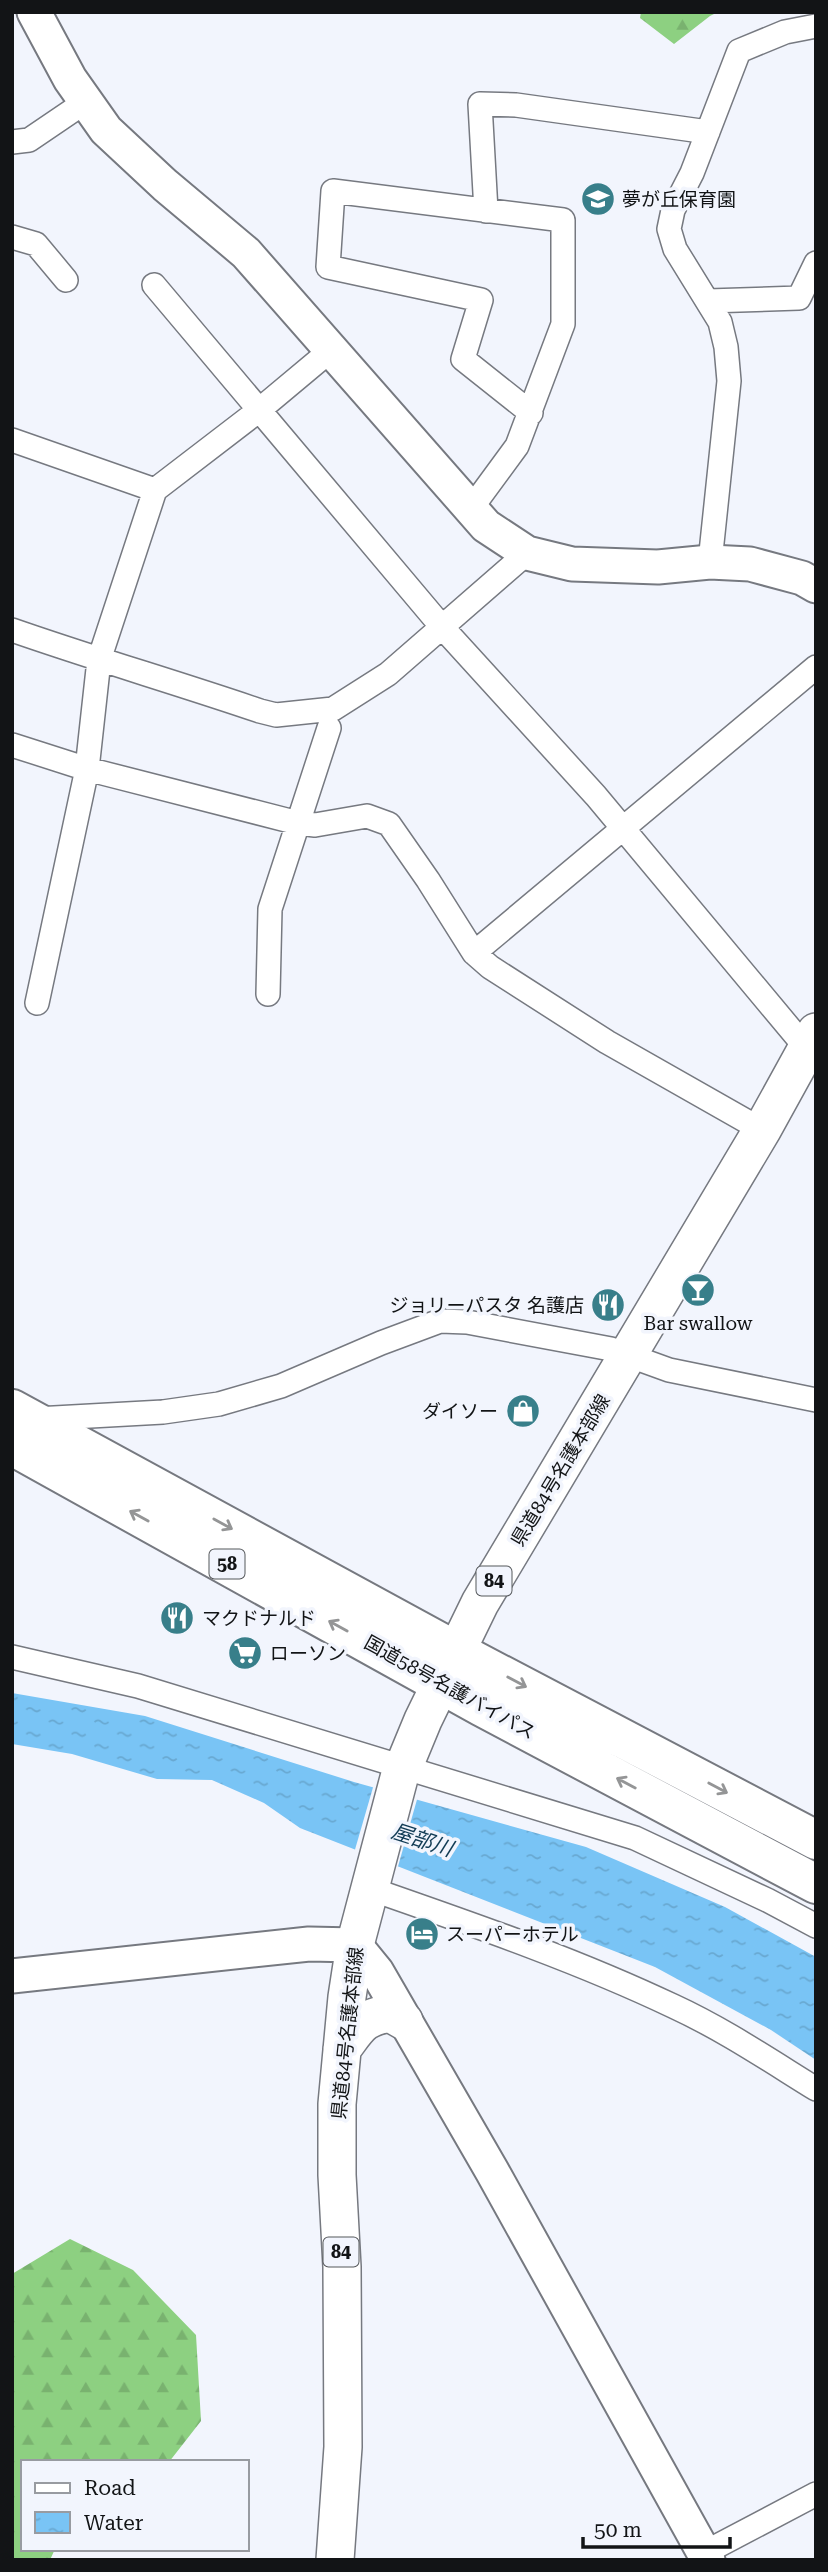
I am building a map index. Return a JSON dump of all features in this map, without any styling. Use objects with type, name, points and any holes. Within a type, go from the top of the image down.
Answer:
[{"type":"highway","name":"国道58号名護バイパス","points":[[18,1425],[448,1667],[816,1884]]},
{"type":"highway","name":"国道58号名護バイパス","points":[[448,1667],[816,1840]]},
{"type":"main road","name":"県道84号名護本部線","points":[[335,2560],[343,2447],[342,2267],[337,2175],[337,2104],[355,1945],[369,1884],[401,1773],[480,1603],[762,1130],[811,1040]]},
{"type":"main road","points":[[342,2049],[363,2022],[370,2018],[390,2013],[404,2021]]},
{"type":"street","points":[[34,12],[85,102],[106,130],[165,185],[246,253],[486,526],[527,553],[572,564],[612,567],[657,567],[710,562],[750,564],[802,578],[816,586]]},
{"type":"street","points":[[710,562],[729,381],[720,323],[675,249],[669,229],[673,210],[692,173],[739,51],[785,32],[816,26]]},
{"type":"street","points":[[12,142],[29,140],[85,102]]},
{"type":"street","points":[[486,211],[480,104],[516,105],[708,132]]},
{"type":"street","points":[[470,510],[517,446],[531,413],[563,324],[563,220],[333,191],[328,267],[481,300],[463,359],[531,413]]},
{"type":"street","points":[[12,237],[37,244],[66,281]]},
{"type":"street","points":[[708,301],[799,298],[816,263]]},
{"type":"street","points":[[154,285],[442,627],[811,1040]]},
{"type":"street","points":[[37,1003],[88,769],[99,660],[155,490],[258,411],[331,349]]},
{"type":"street","points":[[12,440],[155,490]]},
{"type":"street","points":[[12,630],[276,715],[304,714],[333,709],[388,674],[527,553]]},
{"type":"street","points":[[474,953],[816,667]]},
{"type":"street","points":[[268,994],[270,909],[329,728]]},
{"type":"street","points":[[12,745],[88,769],[298,823],[315,825],[366,816],[389,824],[474,953],[490,967],[607,1042],[762,1130]]},
{"type":"street","points":[[18,1425],[163,1412],[219,1404],[281,1387],[381,1343],[440,1321],[467,1322],[611,1349],[669,1370],[816,1401]]},
{"type":"street","points":[[12,1657],[138,1686],[401,1773],[635,1838],[816,1926]]},
{"type":"street","points":[[369,1884],[525,1943],[673,2006],[722,2031],[816,2089]]},
{"type":"street","points":[[12,1976],[309,1944],[355,1945],[377,1972],[498,2182],[706,2556],[816,2494]]},
{"type":"green space","points":[[641,12],[718,12],[674,44],[640,18]]},
{"type":"green space","points":[[70,2239],[133,2270],[196,2335],[201,2421],[171,2460],[21,2460],[21,2551],[54,2551],[50,2560],[12,2560],[12,2274]]},
{"type":"water","name":"屋部川","points":[[12,1693],[145,1716],[354,1782],[586,1847],[725,1907],[816,1957],[816,2060],[771,2030],[655,1967],[300,1828],[264,1803],[212,1780],[157,1779],[72,1754],[12,1744]]},
{"type":"pier","points":[[374,1784],[418,1796],[397,1870],[354,1853]]},
{"type":"place","name":"夢が丘保育園","points":[[598,199]]},
{"type":"place","name":"Bar swallow","points":[[698,1290]]},
{"type":"place","name":"ジョリーパスタ 名護店","points":[[608,1305]]},
{"type":"place","name":"ダイソー","points":[[523,1411]]},
{"type":"place","name":"マクドナルド","points":[[177,1618]]},
{"type":"place","name":"ローソン","points":[[245,1653]]},
{"type":"place","name":"スーパーホテル","points":[[422,1934]]}]
